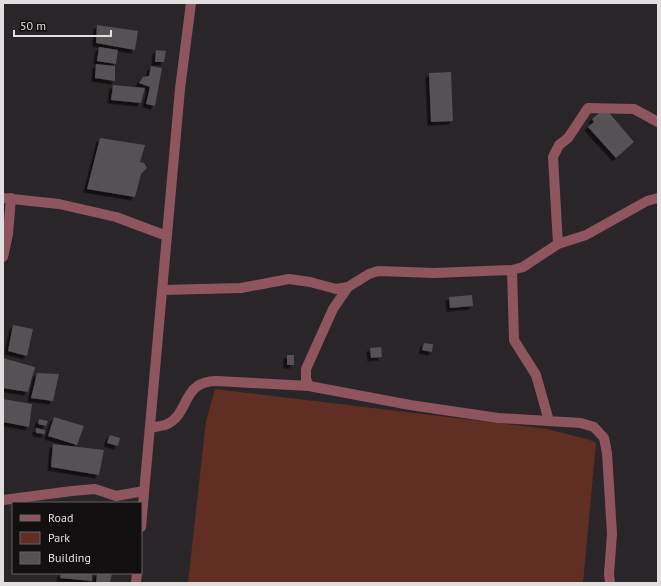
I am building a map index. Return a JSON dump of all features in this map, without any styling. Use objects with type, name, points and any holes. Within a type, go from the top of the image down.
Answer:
[{"type":"street","points":[[142,515],[180,89],[191,3]]},
{"type":"street","points":[[558,244],[554,157],[559,145],[568,138],[588,108],[634,109],[658,122]]},
{"type":"street","points":[[3,256],[8,234],[7,198],[59,204],[116,217],[167,236]]},
{"type":"street","points":[[162,290],[241,288],[289,279],[310,282],[336,289],[348,287],[369,274],[378,271],[434,273],[512,270],[531,263],[558,244],[586,235],[647,201],[658,198]]},
{"type":"street","points":[[512,270],[514,340],[536,375],[550,421]]},
{"type":"street","points":[[309,386],[306,379],[306,369],[333,309],[348,287]]},
{"type":"street","points":[[150,428],[166,424],[176,417],[195,387],[206,381],[309,386],[424,407],[498,418],[581,423],[594,427],[604,438],[607,453],[612,534],[608,574],[610,583]]},
{"type":"street","points":[[3,500],[72,490],[95,490],[116,496],[144,491]]},
{"type":"green space","points":[[215,389],[547,429],[590,440],[596,443],[583,583],[188,583],[206,421]]},
{"type":"building","points":[[97,25],[138,31],[135,50],[96,43]]},
{"type":"building","points":[[99,47],[118,50],[116,64],[97,61]]},
{"type":"building","points":[[156,50],[166,51],[164,62],[155,62]]},
{"type":"building","points":[[96,64],[115,66],[115,81],[95,78]]},
{"type":"building","points":[[151,66],[162,68],[155,106],[146,104],[150,87],[139,83],[143,77],[149,76]]},
{"type":"building","points":[[451,72],[453,121],[431,122],[429,73]]},
{"type":"building","points":[[113,85],[145,88],[141,103],[111,100]]},
{"type":"building","points":[[605,108],[634,142],[616,158],[588,127],[594,122],[592,119]]},
{"type":"building","points":[[100,138],[145,145],[140,162],[144,163],[147,168],[141,174],[135,197],[87,189]]},
{"type":"building","points":[[472,295],[473,306],[450,308],[449,297]]},
{"type":"building","points":[[13,325],[33,329],[27,356],[8,351]]},
{"type":"building","points":[[424,343],[433,344],[432,352],[422,350]]},
{"type":"building","points":[[381,347],[382,357],[371,358],[370,348]]},
{"type":"building","points":[[287,355],[294,355],[294,365],[287,365]]},
{"type":"building","points":[[3,358],[35,367],[28,392],[3,388]]},
{"type":"building","points":[[37,373],[59,374],[53,401],[31,398]]},
{"type":"building","points":[[3,399],[32,404],[29,427],[3,422]]},
{"type":"building","points":[[54,417],[84,426],[77,445],[48,436]]},
{"type":"building","points":[[39,419],[48,421],[46,426],[38,424]]},
{"type":"building","points":[[36,428],[45,430],[45,434],[36,433]]},
{"type":"building","points":[[110,435],[120,438],[118,446],[107,443]]},
{"type":"building","points":[[53,444],[104,450],[99,475],[51,467]]},
{"type":"building","points":[[61,574],[92,574],[92,581],[60,578]]},
{"type":"building","points":[[97,574],[112,574],[110,583],[96,583]]}]
